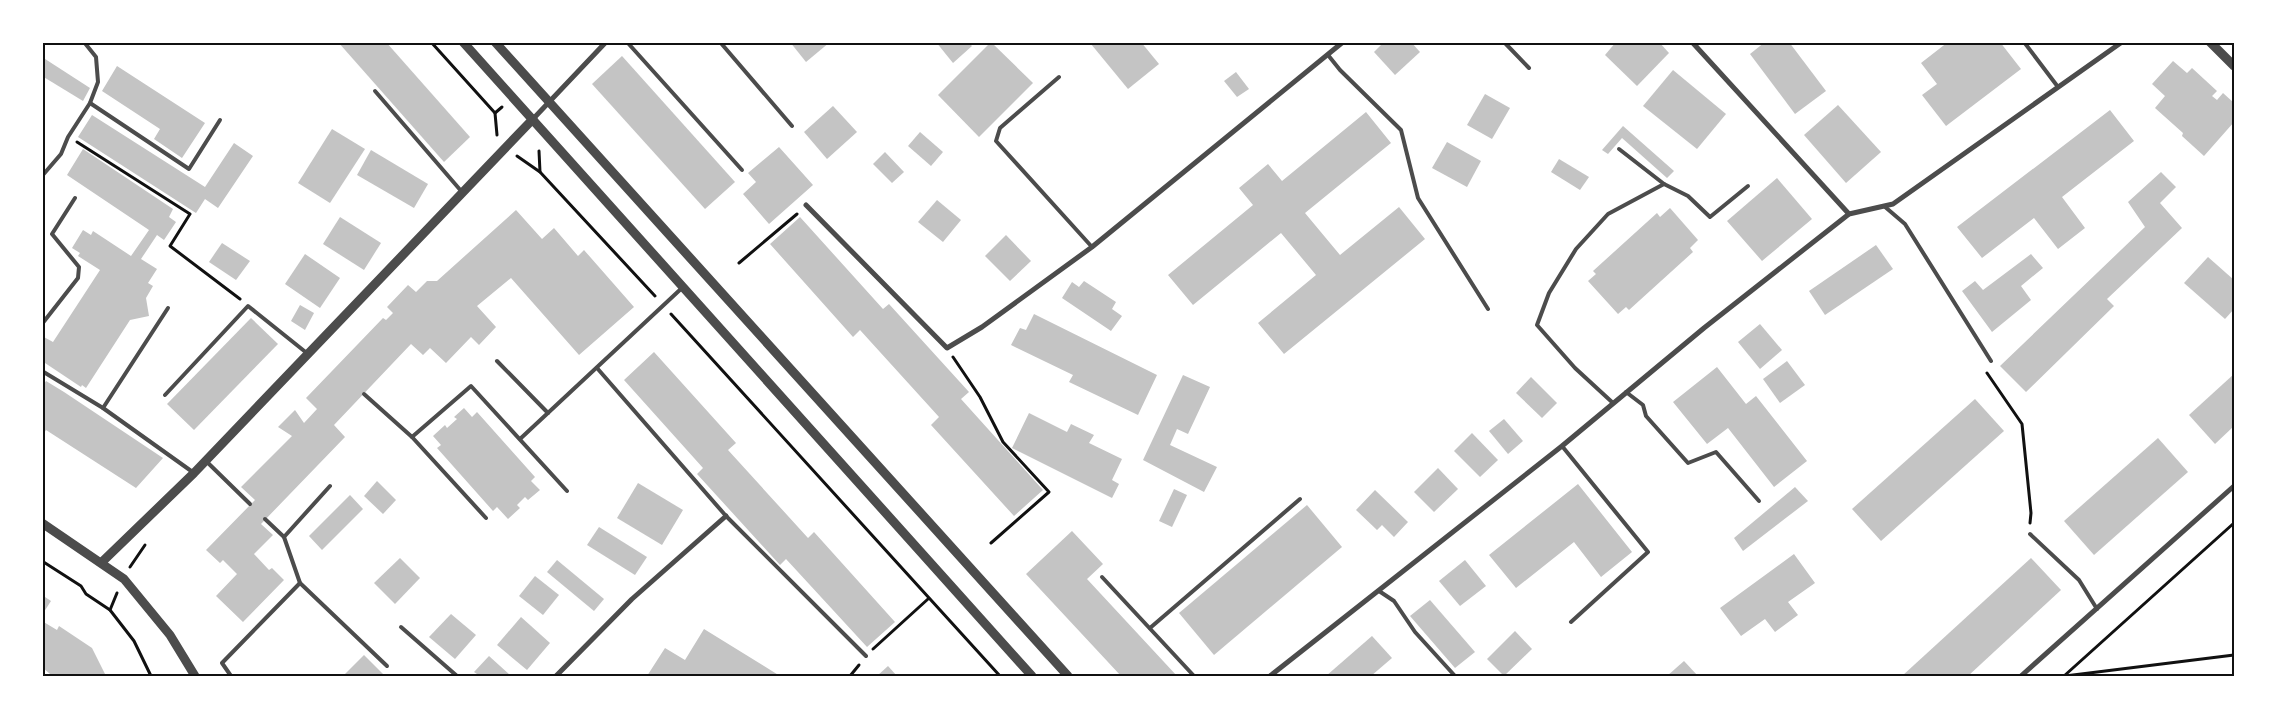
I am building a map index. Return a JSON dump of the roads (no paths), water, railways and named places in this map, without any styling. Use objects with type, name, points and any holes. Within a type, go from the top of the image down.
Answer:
[{"type":"street","points":[[463,42],[1032,676]]},
{"type":"street","points":[[495,42],[1068,676]]},
{"type":"street","points":[[102,562],[206,461],[606,42]]},
{"type":"street","points":[[806,205],[947,348],[982,328],[1092,247],[1343,42]]},
{"type":"street","points":[[1692,42],[1849,214]]},
{"type":"street","points":[[1270,676],[1562,446],[1704,328],[1849,214],[1893,204],[2122,42]]},
{"type":"street","points":[[2210,42],[2234,66]]},
{"type":"street","points":[[2021,676],[2234,486]]},
{"type":"street","points":[[556,676],[632,599],[726,516]]},
{"type":"street","points":[[42,523],[102,562],[124,579],[170,635],[195,676]]},
{"type":"lane","points":[[42,176],[61,154],[68,137],[90,103],[98,82],[96,57],[84,42]]},
{"type":"lane","points":[[627,42],[742,170]]},
{"type":"lane","points":[[720,42],[792,126]]},
{"type":"lane","points":[[1504,42],[1529,68]]},
{"type":"lane","points":[[2024,42],[2058,87]]},
{"type":"lane","points":[[1328,55],[1340,70],[1400,130],[1418,198],[1488,309]]},
{"type":"lane","points":[[1059,77],[1000,128],[996,141],[1092,247]]},
{"type":"lane","points":[[375,91],[462,192]]},
{"type":"lane","points":[[90,103],[189,169],[220,120]]},
{"type":"lane","points":[[1619,149],[1664,184],[1688,196],[1710,217],[1748,186]]},
{"type":"lane","points":[[1614,403],[1575,368],[1536,325],[1554,286],[1576,249],[1608,214],[1664,184]]},
{"type":"lane","points":[[42,324],[78,278],[79,266],[52,234],[76,198]]},
{"type":"lane","points":[[1884,206],[1905,224],[1991,361]]},
{"type":"lane","points":[[520,439],[682,287]]},
{"type":"lane","points":[[165,395],[248,306],[308,354]]},
{"type":"lane","points":[[103,408],[168,308]]},
{"type":"lane","points":[[497,360],[548,413]]},
{"type":"lane","points":[[597,368],[726,516],[866,656]]},
{"type":"lane","points":[[42,370],[103,408],[194,473]]},
{"type":"lane","points":[[412,437],[471,386],[567,491]]},
{"type":"lane","points":[[1626,392],[1643,405],[1646,416],[1688,463],[1716,452],[1759,501]]},
{"type":"lane","points":[[364,394],[412,437],[486,518]]},
{"type":"lane","points":[[1562,446],[1648,552],[1571,622]]},
{"type":"lane","points":[[206,461],[250,504]]},
{"type":"lane","points":[[284,536],[330,486]]},
{"type":"lane","points":[[1150,628],[1300,499]]},
{"type":"lane","points":[[265,519],[284,536],[300,583],[387,666]]},
{"type":"lane","points":[[2030,534],[2079,580],[2097,609]]},
{"type":"lane","points":[[1102,577],[1194,676]]},
{"type":"lane","points":[[231,676],[222,663],[300,583]]},
{"type":"lane","points":[[1379,591],[1394,601],[1415,632],[1455,676]]},
{"type":"lane","points":[[401,627],[457,676]]}]
